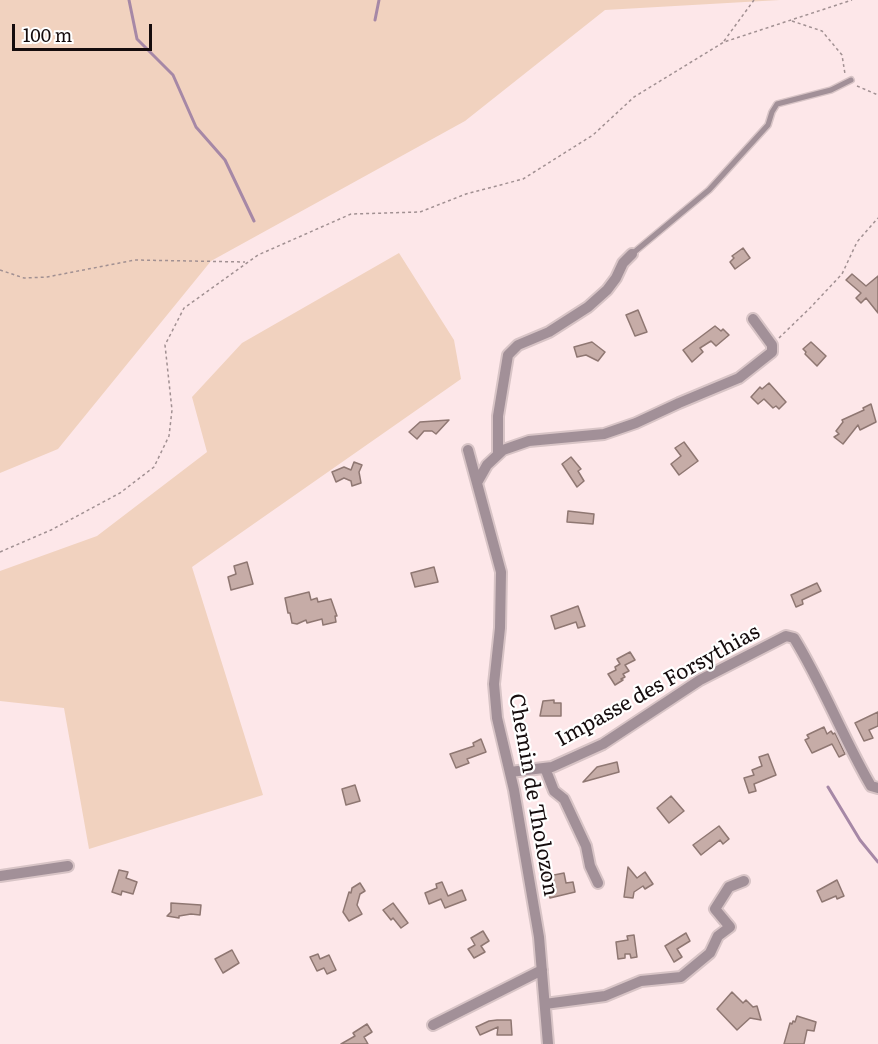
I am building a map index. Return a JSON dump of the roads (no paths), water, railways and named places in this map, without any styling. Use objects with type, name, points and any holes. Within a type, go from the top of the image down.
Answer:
[{"type":"street","points":[[498,454],[498,416],[508,355],[518,345],[557,328],[588,307],[607,290],[623,263],[632,254]]},
{"type":"street","points":[[478,481],[487,465],[502,450],[529,441],[604,434],[636,423],[739,378],[772,352],[772,345],[753,319]]},
{"type":"street","name":"Chemin de Tholozon","points":[[468,450],[501,572],[500,628],[494,684],[497,718],[510,772],[539,937],[548,1044]]},
{"type":"street","name":"Impasse des Forsythias","points":[[510,772],[544,768],[603,744],[700,681],[786,636],[794,638],[812,668],[871,786],[878,788]]},
{"type":"street","points":[[544,768],[554,791],[564,799],[585,846],[590,866],[598,883]]},
{"type":"street","points":[[0,876],[68,866]]},
{"type":"street","points":[[544,1004],[605,996],[641,981],[681,977],[710,953],[718,936],[730,927],[715,909],[729,886],[744,881]]},
{"type":"street","points":[[433,1025],[542,970]]},
{"type":"lane","points":[[632,254],[709,190],[768,125],[777,104],[831,90],[851,80]]},
{"type":"waterway","points":[[129,0],[137,39],[173,75],[196,127],[225,160],[254,221]]},
{"type":"waterway","points":[[375,20],[379,0]]},
{"type":"waterway","points":[[828,787],[860,840],[878,862]]}]
